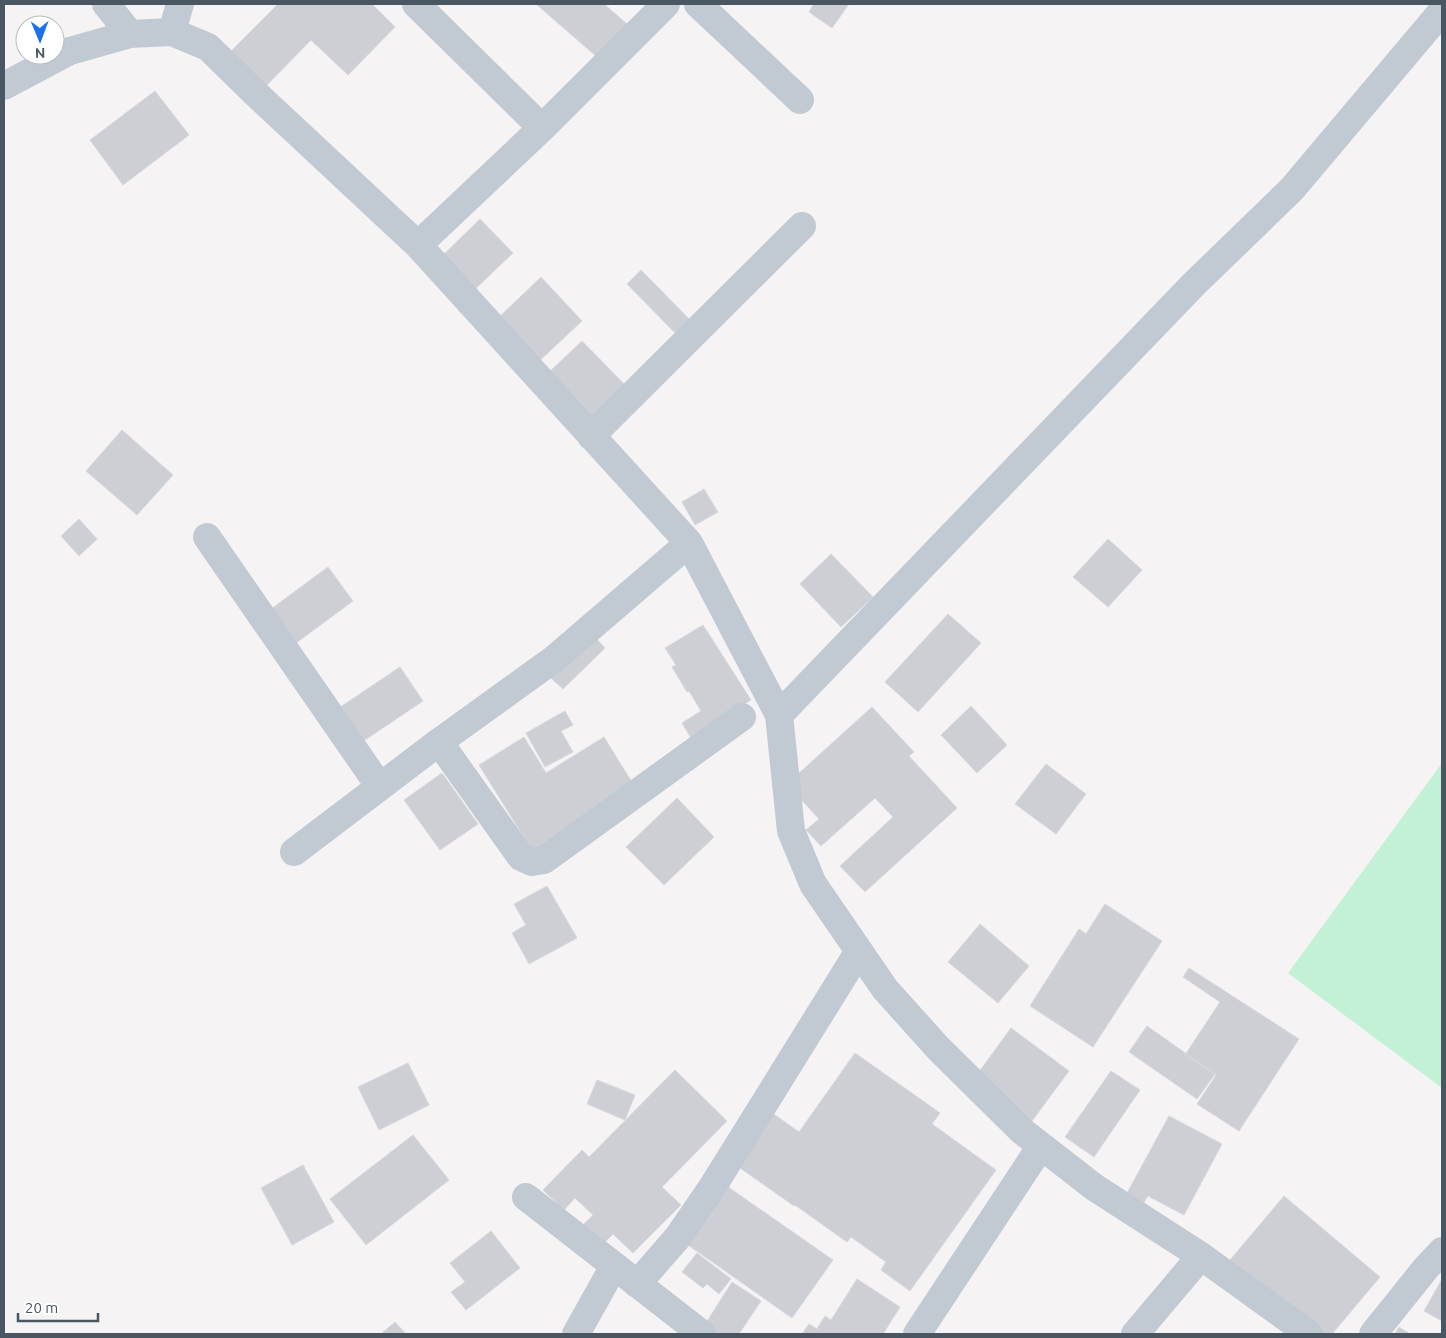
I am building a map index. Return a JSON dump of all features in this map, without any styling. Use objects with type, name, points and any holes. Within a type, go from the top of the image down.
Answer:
[{"type":"street","points":[[106,4],[130,34]]},
{"type":"street","points":[[172,32],[180,4]]},
{"type":"street","points":[[416,4],[542,128]]},
{"type":"street","points":[[418,245],[542,128],[666,4]]},
{"type":"street","points":[[698,4],[800,100]]},
{"type":"street","points":[[779,715],[1193,284],[1292,189],[1442,12]]},
{"type":"street","points":[[4,86],[70,51],[130,34],[172,32],[208,47],[418,245],[689,543],[779,715],[791,831],[814,884],[885,989],[938,1048],[1022,1131],[1094,1187],[1202,1256],[1309,1334]]},
{"type":"street","points":[[591,436],[802,226]]},
{"type":"street","points":[[207,537],[380,787]]},
{"type":"street","points":[[294,852],[554,659],[689,543]]},
{"type":"street","points":[[440,742],[521,857],[532,862],[544,860],[742,717]]},
{"type":"street","points":[[637,1284],[678,1238],[714,1186],[859,951]]},
{"type":"street","points":[[917,1334],[1041,1146]]},
{"type":"street","points":[[526,1197],[702,1334]]},
{"type":"street","points":[[1373,1334],[1442,1251]]},
{"type":"street","points":[[1134,1334],[1202,1256]]},
{"type":"street","points":[[576,1334],[614,1266]]},
{"type":"green space","points":[[1442,763],[1442,1088],[1288,973]]},
{"type":"building","points":[[278,4],[372,4],[395,27],[348,75],[311,40],[265,87],[230,52]]},
{"type":"building","points":[[536,4],[604,4],[627,24],[597,57]]},
{"type":"building","points":[[814,4],[849,4],[832,28],[809,12]]},
{"type":"building","points":[[155,91],[189,135],[123,185],[90,140]]},
{"type":"building","points":[[480,219],[513,253],[470,294],[437,261]]},
{"type":"building","points":[[641,270],[698,328],[684,342],[627,284]]},
{"type":"building","points":[[541,277],[582,321],[535,365],[494,322]]},
{"type":"building","points":[[582,341],[631,391],[595,426],[546,375]]},
{"type":"building","points":[[122,430],[173,475],[137,515],[86,471]]},
{"type":"building","points":[[704,489],[718,512],[695,525],[682,502]]},
{"type":"building","points":[[79,519],[97,539],[79,556],[61,536]]},
{"type":"building","points":[[1108,539],[1142,570],[1108,607],[1073,577]]},
{"type":"building","points":[[831,554],[873,597],[841,627],[800,584]]},
{"type":"building","points":[[328,567],[353,601],[292,646],[267,612]]},
{"type":"building","points":[[948,614],[981,643],[918,712],[885,682]]},
{"type":"building","points":[[703,625],[751,700],[691,738],[682,723],[701,711],[672,667],[676,665],[665,648]]},
{"type":"building","points":[[593,635],[605,648],[563,689],[551,678]]},
{"type":"building","points":[[400,667],[423,701],[353,748],[330,714]]},
{"type":"building","points":[[971,706],[1007,745],[977,773],[941,735]]},
{"type":"building","points":[[872,707],[914,752],[909,756],[957,808],[865,892],[840,866],[893,817],[875,798],[821,846],[806,830],[819,819],[787,784]]},
{"type":"building","points":[[565,711],[573,725],[561,731],[573,752],[545,767],[526,733]]},
{"type":"building","points":[[524,737],[546,773],[604,737],[638,792],[535,855],[479,765]]},
{"type":"building","points":[[1046,764],[1086,794],[1056,834],[1015,804]]},
{"type":"building","points":[[442,773],[478,824],[440,850],[404,800]]},
{"type":"building","points":[[677,798],[714,837],[664,885],[626,847]]},
{"type":"building","points":[[547,886],[577,938],[529,964],[512,933],[526,925],[514,904]]},
{"type":"building","points":[[1105,904],[1162,941],[1093,1047],[1030,1006],[1079,929],[1086,934]]},
{"type":"building","points":[[980,924],[1029,966],[998,1003],[948,962]]},
{"type":"building","points":[[1189,968],[1299,1039],[1239,1131],[1197,1104],[1216,1075],[1185,1055],[1220,1002],[1183,977]]},
{"type":"building","points":[[1147,1026],[1215,1074],[1197,1099],[1129,1052]]},
{"type":"building","points":[[1011,1028],[1069,1071],[1026,1129],[968,1087]]},
{"type":"building","points":[[855,1053],[940,1113],[932,1124],[996,1170],[910,1291],[881,1270],[886,1262],[851,1237],[847,1242],[723,1156],[760,1104],[799,1132]]},
{"type":"building","points":[[408,1063],[429,1105],[379,1130],[358,1087]]},
{"type":"building","points":[[675,1070],[727,1121],[662,1187],[681,1205],[633,1253],[613,1234],[599,1248],[579,1229],[593,1215],[575,1198],[564,1210],[543,1190],[582,1150],[589,1157]]},
{"type":"building","points":[[1111,1071],[1140,1090],[1094,1157],[1065,1137]]},
{"type":"building","points":[[597,1080],[635,1095],[625,1120],[587,1104]]},
{"type":"building","points":[[1169,1116],[1222,1144],[1184,1215],[1148,1196],[1143,1204],[1126,1195]]},
{"type":"building","points":[[413,1135],[449,1180],[366,1245],[330,1199]]},
{"type":"building","points":[[303,1165],[334,1222],[292,1245],[261,1188]]},
{"type":"building","points":[[721,1182],[833,1260],[792,1318],[681,1240]]},
{"type":"building","points":[[1284,1196],[1380,1277],[1332,1334],[1306,1334],[1225,1266]]},
{"type":"building","points":[[491,1231],[520,1268],[466,1310],[451,1292],[465,1282],[450,1263]]},
{"type":"building","points":[[697,1253],[731,1279],[719,1294],[707,1284],[703,1288],[682,1272]]},
{"type":"building","points":[[857,1279],[900,1307],[883,1334],[802,1334],[809,1324],[817,1329],[825,1316],[831,1320]]},
{"type":"building","points":[[1442,1279],[1442,1321],[1424,1311]]},
{"type":"building","points":[[732,1282],[761,1301],[739,1334],[699,1334]]},
{"type":"building","points":[[395,1322],[406,1334],[381,1334]]},
{"type":"building","points":[[1399,1327],[1410,1334],[1395,1334]]}]
